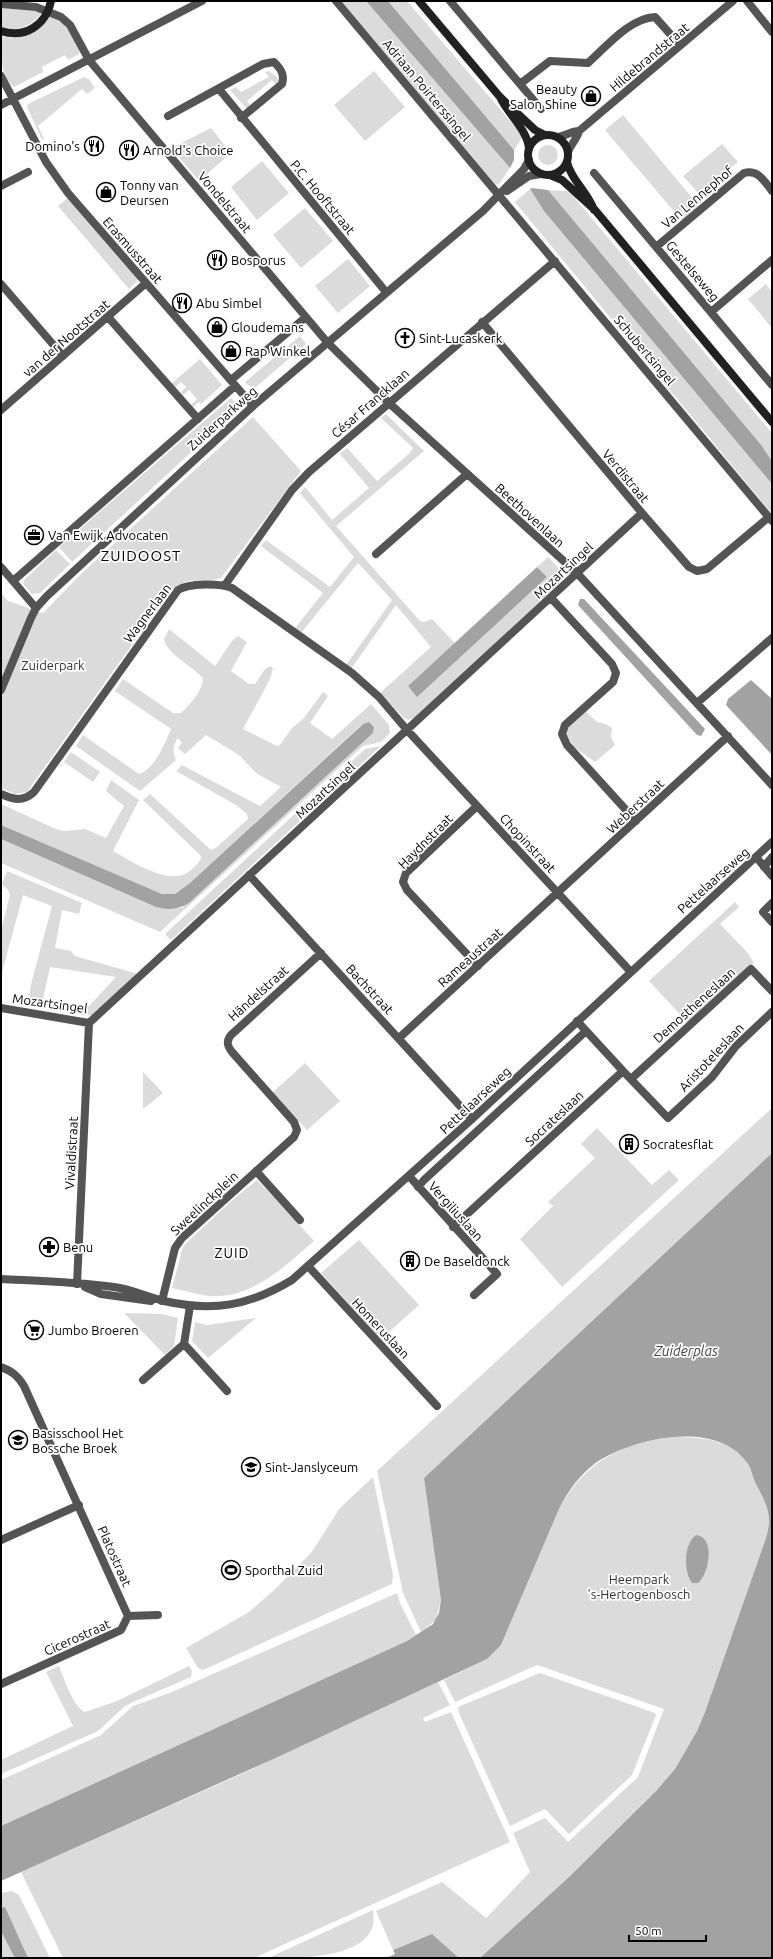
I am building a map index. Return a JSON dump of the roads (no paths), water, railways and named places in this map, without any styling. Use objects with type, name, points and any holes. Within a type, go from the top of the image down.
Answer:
[{"type":"main road","points":[[1,31],[11,34],[27,31],[40,23],[48,12],[51,1]]},
{"type":"main road","points":[[419,1],[500,97],[535,130],[545,135],[558,137],[564,144],[568,152],[567,162],[570,173],[590,199],[595,210]]},
{"type":"main road","points":[[500,97],[506,110],[527,137],[529,160],[533,168],[541,174],[550,175],[562,180],[595,210],[772,422]]},
{"type":"main road","points":[[529,149],[534,141],[545,135]]},
{"type":"main road","points":[[550,175],[562,170],[567,162]]},
{"type":"street","points":[[1,105],[202,1]]},
{"type":"street","name":"Adriaan Poirterssingel","points":[[336,1],[499,195]]},
{"type":"street","points":[[450,1],[541,109]]},
{"type":"street","name":"Hildebrandstraat","points":[[568,152],[579,131],[733,1]]},
{"type":"street","points":[[747,1],[772,32]]},
{"type":"street","name":"Vondelstraat","points":[[1,4],[33,6],[61,17],[70,25],[89,60],[327,342]]},
{"type":"street","points":[[520,84],[550,61],[588,63],[635,22],[645,18],[655,17],[680,45]]},
{"type":"street","points":[[168,116],[263,64],[274,62],[281,69],[284,78],[282,84],[242,118]]},
{"type":"street","name":"Erasmusstraat","points":[[1,76],[46,162],[68,193],[253,406]]},
{"type":"street","name":"P.C. Hooftstraat","points":[[219,89],[386,292]]},
{"type":"street","name":"Hildebrandstraat","points":[[558,137],[564,136],[573,131],[579,131]]},
{"type":"street","name":"Zuiderparkweg","points":[[1,690],[36,608],[253,406],[499,195],[524,169],[529,160]]},
{"type":"street","points":[[1,186],[28,172]]},
{"type":"street","name":"Van Lennephof","points":[[656,247],[744,173],[751,172],[759,175],[772,191]]},
{"type":"street","name":"Gestelseweg","points":[[594,173],[772,385]]},
{"type":"street","name":"Zuiderparkweg","points":[[499,195],[529,176],[541,174]]},
{"type":"street","name":"Schubertsingel","points":[[499,195],[770,519]]},
{"type":"street","points":[[711,312],[772,260]]},
{"type":"street","name":"César Francklaan","points":[[225,585],[292,490],[309,472],[482,322],[555,261]]},
{"type":"street","name":"van der Nootstraat","points":[[2,407],[146,283]]},
{"type":"street","points":[[1,284],[63,356]]},
{"type":"street","points":[[108,317],[198,419]]},
{"type":"street","name":"Zuiderparkweg","points":[[13,581],[198,419],[233,383],[306,317]]},
{"type":"street","name":"Verdistraat","points":[[482,322],[689,567],[698,571],[707,569],[770,519]]},
{"type":"street","name":"Beethovenlaan","points":[[327,342],[389,403],[577,574],[772,785]]},
{"type":"street","points":[[376,554],[467,474]]},
{"type":"street","name":"Mozartsingel","points":[[1,1008],[89,1023],[642,513]]},
{"type":"street","points":[[1,567],[36,608]]},
{"type":"street","points":[[225,585],[232,588],[352,673],[379,697],[407,730]]},
{"type":"street","name":"Wagnerlaan","points":[[1,794],[16,800],[23,799],[34,792],[178,590],[188,586],[225,585]]},
{"type":"street","points":[[551,598],[612,664],[616,673],[613,682],[565,725],[562,734],[567,745],[636,821]]},
{"type":"street","points":[[697,703],[772,638]]},
{"type":"street","name":"Chopinstraat","points":[[407,730],[630,971]]},
{"type":"street","name":"Weberstraat","points":[[558,893],[728,736]]},
{"type":"street","name":"Haydnstraat","points":[[477,806],[406,874],[403,882],[407,890],[478,966]]},
{"type":"street","name":"Pettelaarseweg","points":[[1,1279],[77,1284],[101,1294],[152,1302],[162,1301],[190,1306],[227,1306],[252,1300],[273,1292],[292,1280],[409,1176],[577,1022],[630,971],[772,842]]},
{"type":"street","points":[[756,857],[772,876]]},
{"type":"street","name":"Pettelaarseweg","points":[[764,867],[772,858]]},
{"type":"street","name":"Bachstraat","points":[[249,875],[472,1119]]},
{"type":"street","name":"Rameaustraat","points":[[399,1038],[558,893]]},
{"type":"street","points":[[772,903],[763,912],[772,922]]},
{"type":"street","name":"Händelstraat","points":[[297,1130],[294,1122],[232,1052],[229,1048],[228,1039],[321,953]]},
{"type":"street","name":"Demostheneslaan","points":[[631,1079],[752,969],[772,991]]},
{"type":"street","name":"Aristoteleslaan","points":[[631,1079],[668,1118],[712,1077],[736,1046],[772,1012]]},
{"type":"street","points":[[577,1022],[631,1079]]},
{"type":"street","name":"Vivaldistraat","points":[[77,1284],[89,1023]]},
{"type":"street","name":"Pettelaarseweg","points":[[418,1187],[586,1031]]},
{"type":"street","name":"Socrateslaan","points":[[453,1227],[623,1071]]},
{"type":"street","name":"Sweelinckplein","points":[[162,1301],[175,1248],[182,1238],[294,1137],[297,1130]]},
{"type":"street","name":"Sweelinckplein","points":[[256,1172],[300,1220]]},
{"type":"street","name":"Vergiliuslaan","points":[[409,1176],[453,1227],[497,1274],[474,1295]]},
{"type":"street","name":"Homeruslaan","points":[[308,1266],[437,1406]]},
{"type":"street","points":[[143,1380],[184,1344],[190,1306]]},
{"type":"street","points":[[184,1344],[227,1391]]},
{"type":"street","name":"Platostraat","points":[[1,1367],[11,1371],[19,1378],[24,1386],[128,1616]]},
{"type":"street","points":[[1,1540],[79,1505]]},
{"type":"street","name":"Cicerostraat","points":[[1,1684],[121,1630],[128,1616],[158,1615]]},
{"type":"water","points":[[366,1],[388,1],[514,150],[514,160],[510,168]]},
{"type":"water","points":[[530,189],[548,190],[761,445],[772,461],[772,484],[544,211]]},
{"type":"water","points":[[537,567],[547,577],[417,697],[408,686]]},
{"type":"water","points":[[580,599],[584,599],[705,729],[701,736],[697,735],[578,605]]},
{"type":"water","points":[[751,680],[772,699],[772,755],[726,705],[728,699]]},
{"type":"water","points":[[369,722],[374,727],[373,733],[189,903],[181,907],[165,909],[156,907],[1,839],[1,825],[162,894],[175,894],[190,883],[363,724]]},
{"type":"water","name":"Zuiderplas","points":[[772,1153],[772,1958],[480,1958],[569,1877],[657,1790],[675,1769],[697,1731],[705,1712],[765,1541],[769,1518],[764,1499],[748,1464],[734,1450],[717,1441],[697,1437],[676,1437],[632,1445],[597,1462],[580,1477],[570,1489],[559,1509],[501,1645],[487,1659],[280,1756],[1,1881],[1,1826],[407,1641],[433,1624],[439,1613],[441,1600],[424,1478]]},
{"type":"water","points":[[696,1535],[702,1537],[706,1542],[709,1556],[702,1578],[698,1583],[692,1583],[687,1572],[686,1558],[689,1544]]},
{"type":"water","points":[[5,1907],[28,1958],[15,1958],[1,1931],[1,1908]]},
{"type":"water","points":[[432,1934],[459,1958],[386,1958],[395,1954],[393,1950]]},
{"type":"place","name":"Beauty Salon Shine","points":[[591,96]]},
{"type":"place","name":"Domino's","points":[[94,146]]},
{"type":"place","name":"Arnold's Choice","points":[[129,150]]},
{"type":"place","name":"Tonny van Deursen","points":[[106,192]]},
{"type":"place","name":"Bosporus","points":[[217,260]]},
{"type":"place","name":"Abu Simbel","points":[[182,303]]},
{"type":"place","name":"Gloudemans","points":[[217,327]]},
{"type":"place","name":"Sint-Lucaskerk","points":[[405,338]]},
{"type":"place","name":"Rap Winkel","points":[[231,351]]},
{"type":"place","name":"Van Ewijk Advocaten","points":[[34,535]]},
{"type":"place","name":"Socratesflat","points":[[629,1144]]},
{"type":"place","name":"Benu","points":[[49,1247]]},
{"type":"place","name":"De Baseldonck","points":[[410,1261]]},
{"type":"place","name":"Jumbo Broeren","points":[[34,1330]]},
{"type":"place","name":"Basisschool Het Bossche Broek","points":[[18,1440]]},
{"type":"place","name":"Sint-Janslyceum","points":[[251,1467]]},
{"type":"place","name":"Sporthal Zuid","points":[[231,1570]]},
{"type":"district","name":"ZUIDOOST","points":[[141,555]]},
{"type":"district","name":"ZUID","points":[[232,1253]]},
{"type":"park label","name":"Zuiderpark","points":[[53,665]]},
{"type":"park label","name":"Heempark 's-Hertogenbosch","points":[[639,1586]]}]
